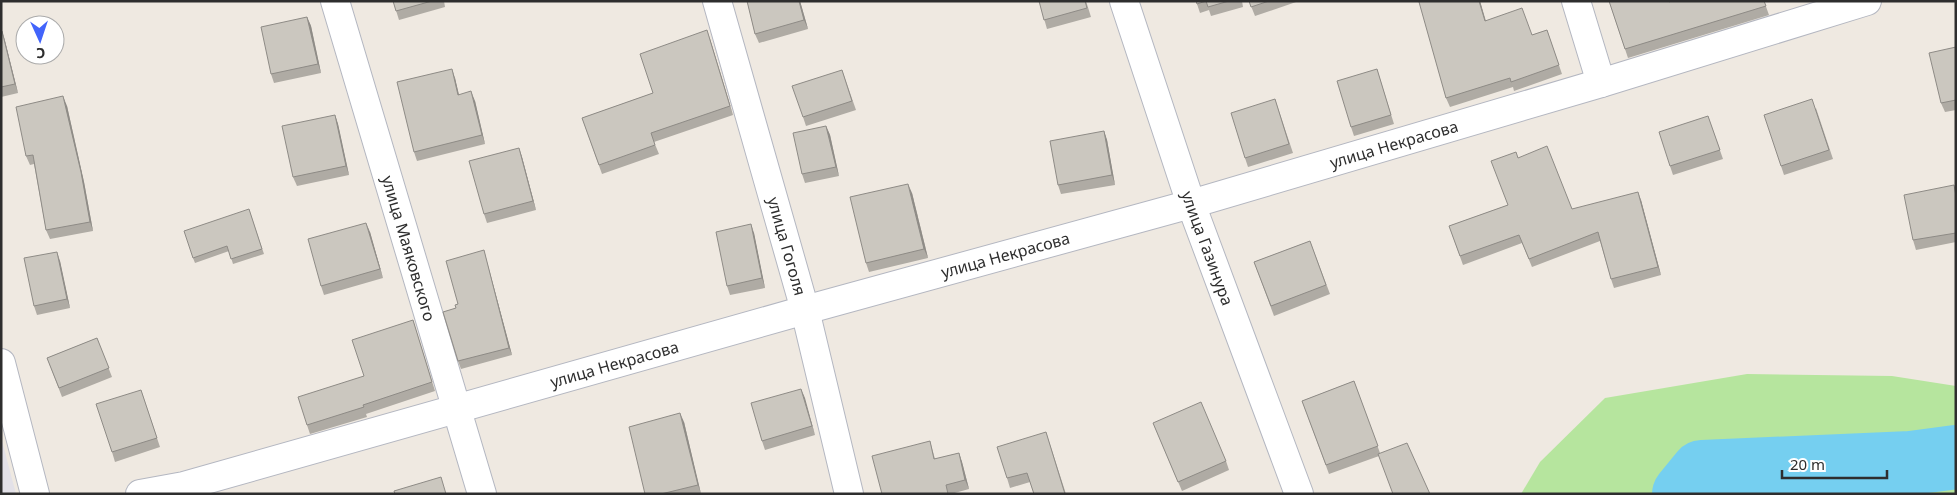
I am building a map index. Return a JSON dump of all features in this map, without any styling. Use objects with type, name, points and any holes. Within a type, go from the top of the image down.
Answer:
[{"type":"street","name":"улица Маяковского","points":[[335,1],[482,494]]},
{"type":"street","name":"улица Гоголя","points":[[718,1],[805,310],[849,494]]},
{"type":"street","name":"улица Газинура","points":[[1124,1],[1191,204],[1299,494]]},
{"type":"street","points":[[1576,1],[1601,83]]},
{"type":"street","name":"улица Некрасова","points":[[140,494],[184,486],[805,310],[1191,204],[1601,83],[1867,1]]},
{"type":"street","points":[[1,363],[35,494]]},
{"type":"shaded area","points":[[1,437],[16,494],[1,494]]},
{"type":"green space","points":[[1747,374],[1892,376],[1956,386],[1956,494],[1521,494],[1540,462],[1605,398]]},
{"type":"building","points":[[393,1],[432,1],[396,11]]},
{"type":"building","points":[[747,1],[799,1],[804,20],[755,34]]},
{"type":"building","points":[[1039,1],[1085,1],[1087,8],[1044,20]]},
{"type":"building","points":[[1206,1],[1229,1],[1208,7]]},
{"type":"building","points":[[1249,1],[1269,1],[1251,7]]},
{"type":"building","points":[[1479,1],[1485,21],[1522,8],[1532,35],[1547,30],[1559,65],[1511,82],[1510,78],[1446,98],[1419,2]]},
{"type":"building","points":[[1609,1],[1764,1],[1766,6],[1625,49]]},
{"type":"building","points":[[307,17],[318,64],[271,74],[261,27]]},
{"type":"building","points":[[707,30],[730,106],[651,133],[655,145],[599,165],[582,118],[653,93],[640,54]]},
{"type":"building","points":[[1,32],[15,84],[1,87]]},
{"type":"building","points":[[1956,47],[1956,100],[1941,103],[1929,53]]},
{"type":"building","points":[[452,69],[458,95],[471,91],[482,135],[414,152],[397,82]]},
{"type":"building","points":[[1377,69],[1391,115],[1351,127],[1337,81]]},
{"type":"building","points":[[842,70],[852,101],[803,117],[792,86]]},
{"type":"building","points":[[63,96],[81,172],[90,222],[46,230],[33,155],[26,156],[16,107]]},
{"type":"building","points":[[1275,99],[1289,144],[1245,158],[1231,113]]},
{"type":"building","points":[[1812,99],[1829,150],[1781,166],[1764,115]]},
{"type":"building","points":[[335,115],[346,166],[293,177],[282,126]]},
{"type":"building","points":[[1708,116],[1720,150],[1670,166],[1659,132]]},
{"type":"building","points":[[826,126],[836,167],[802,174],[793,133]]},
{"type":"building","points":[[1104,131],[1112,175],[1058,185],[1050,141]]},
{"type":"building","points":[[1547,146],[1572,209],[1638,192],[1658,267],[1611,279],[1598,232],[1529,259],[1519,235],[1460,256],[1449,226],[1508,205],[1491,161],[1516,152],[1518,158]]},
{"type":"building","points":[[519,148],[533,201],[484,214],[469,161]]},
{"type":"building","points":[[908,184],[924,249],[866,263],[850,197]]},
{"type":"building","points":[[1954,185],[1956,196],[1956,233],[1913,240],[1904,195]]},
{"type":"building","points":[[249,209],[262,249],[231,259],[227,246],[193,258],[184,231]]},
{"type":"building","points":[[366,223],[380,269],[321,286],[308,239]]},
{"type":"building","points":[[751,224],[762,278],[727,286],[716,232]]},
{"type":"building","points":[[1310,241],[1326,285],[1271,306],[1254,262]]},
{"type":"building","points":[[484,250],[509,348],[458,361],[443,312],[456,308],[455,305],[458,304],[446,261]]},
{"type":"building","points":[[57,252],[67,299],[34,306],[24,258]]},
{"type":"building","points":[[413,320],[432,382],[363,405],[364,407],[307,425],[298,397],[364,376],[352,340]]},
{"type":"building","points":[[97,338],[109,368],[59,388],[47,358]]},
{"type":"building","points":[[1354,381],[1378,446],[1326,465],[1302,401]]},
{"type":"building","points":[[801,389],[812,426],[762,441],[751,403]]},
{"type":"building","points":[[141,390],[157,438],[112,452],[96,404]]},
{"type":"building","points":[[1201,402],[1226,461],[1178,482],[1153,423]]},
{"type":"building","points":[[680,413],[698,485],[661,494],[645,494],[629,427]]},
{"type":"building","points":[[1046,432],[1065,494],[1034,494],[1027,473],[1007,478],[997,447]]},
{"type":"building","points":[[930,441],[934,459],[959,453],[965,480],[946,485],[948,494],[882,494],[872,456]]},
{"type":"building","points":[[1407,443],[1430,494],[1393,494],[1378,454]]},
{"type":"building","points":[[441,477],[446,494],[395,494],[394,491]]},
{"type":"waterway","points":[[1684,494],[1702,472],[1911,463],[1956,457]]}]
